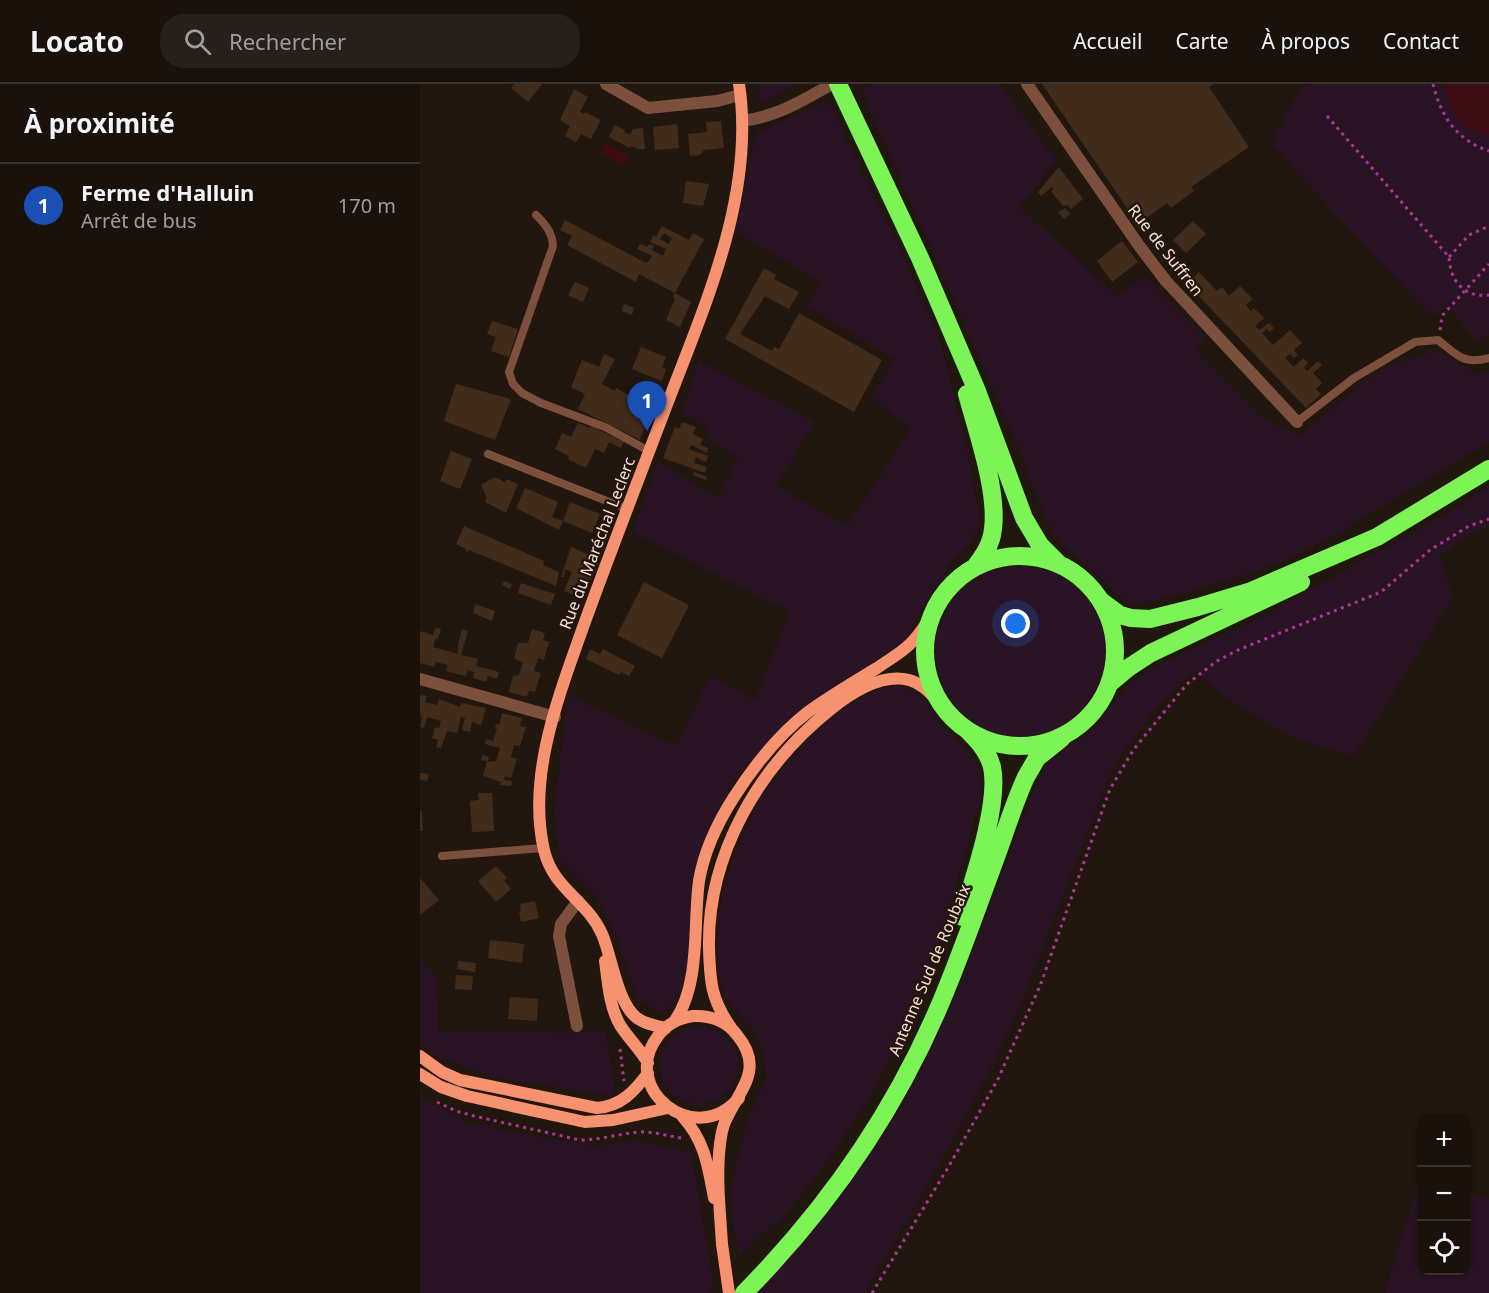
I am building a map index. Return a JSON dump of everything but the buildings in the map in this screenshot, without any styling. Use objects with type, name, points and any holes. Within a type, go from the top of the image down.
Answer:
[{"type":"highway","points":[[838,84],[915,247],[977,391],[1024,518],[1040,545],[1062,566]]},
{"type":"highway","points":[[952,334],[993,506],[991,538],[987,549],[975,567]]},
{"type":"highway","points":[[1110,683],[1151,652],[1320,573],[1353,555],[1377,537],[1489,469]]},
{"type":"highway","points":[[1101,601],[1112,624],[1115,641],[1114,667],[1110,683],[1100,704],[1091,715],[1075,730],[1062,738],[1041,745],[1019,747],[989,742],[969,732],[952,718],[938,701],[929,680],[925,659],[926,637],[932,615],[938,602],[952,584],[975,567],[992,560],[1018,556],[1045,559],[1081,578],[1101,601],[1120,615],[1150,619],[1251,591],[1377,537]]},
{"type":"highway","name":"Antenne Sud de Roubaix","points":[[729,1293],[787,1230],[852,1145],[894,1074],[934,990],[953,944],[972,887],[984,840],[993,789],[990,760],[983,747],[969,732]]},
{"type":"highway","name":"Antenne Sud de Roubaix","points":[[744,1293],[816,1213],[884,1117],[940,1004],[1026,777],[1037,758],[1062,738]]},
{"type":"street","points":[[606,84],[648,108],[717,100],[739,89]]},
{"type":"street","points":[[742,121],[782,112],[832,84]]},
{"type":"street","name":"Rue de Suffren","points":[[1027,84],[1140,248],[1166,281],[1297,422]]},
{"type":"street","name":"Rue du Maréchal Leclerc","points":[[670,1025],[639,1020],[626,1006],[597,923],[555,878],[547,864],[543,848],[540,797],[546,748],[566,676],[692,341],[722,252],[736,189],[742,143],[739,89]]},
{"type":"street","points":[[420,1056],[442,1072],[460,1080],[597,1108],[621,1101],[635,1090],[648,1068],[653,1043],[684,1006],[690,982],[699,879],[716,830],[735,796],[760,761],[785,732],[826,699],[911,644],[932,615]]},
{"type":"street","points":[[420,679],[555,717]]},
{"type":"street","points":[[722,1244],[719,1147],[724,1122],[739,1098],[748,1077],[749,1062],[742,1040],[732,1029],[716,1003],[710,979],[711,906],[720,867],[741,818],[781,757],[807,729],[844,698],[857,690],[884,681],[908,680],[923,687],[938,701]]},
{"type":"street","points":[[577,1026],[559,936],[561,924],[578,901]]},
{"type":"street","name":"Rue du Maréchal Leclerc","points":[[601,933],[610,998],[615,1015],[648,1068]]},
{"type":"street","points":[[670,1025],[689,1017],[704,1016],[719,1020],[732,1029]]},
{"type":"street","points":[[648,1068],[653,1090],[668,1108],[681,1115],[700,1118],[713,1116],[730,1107],[739,1098]]},
{"type":"street","points":[[420,1074],[441,1087],[466,1096],[585,1122],[613,1120],[668,1108]]},
{"type":"street","points":[[681,1115],[695,1131],[701,1144],[722,1244],[729,1293]]},
{"type":"lane","points":[[536,215],[547,225],[553,246],[510,372],[513,384],[522,393],[541,403],[597,424],[649,451]]},
{"type":"lane","points":[[1297,422],[1364,372],[1415,342],[1438,340],[1462,359],[1474,362],[1489,358]]},
{"type":"lane","points":[[488,454],[627,509]]},
{"type":"lane","points":[[442,856],[543,848]]},
{"type":"path","points":[[1433,84],[1440,109],[1456,132],[1475,147],[1489,151]]},
{"type":"path","points":[[1327,116],[1449,257],[1454,279],[1464,292],[1489,295]]},
{"type":"path","points":[[1449,257],[1469,235],[1486,226],[1489,228]]},
{"type":"path","points":[[1438,340],[1442,316],[1489,264]]},
{"type":"path","points":[[872,1293],[949,1166],[997,1081],[1040,986],[1110,789],[1134,749],[1187,684],[1217,661],[1238,650],[1381,592],[1430,550],[1469,526],[1489,519]]},
{"type":"shaded area","points":[[757,84],[798,84],[762,103]]},
{"type":"shaded area","points":[[872,84],[1000,84],[1056,160],[1019,207],[1117,296],[1145,277],[1206,338],[1195,350],[1266,421],[1300,435],[1381,369],[1437,350],[1478,375],[1489,370],[1489,442],[1335,535],[1291,557],[1252,573],[1173,596],[1136,604],[1129,602],[1117,595],[1100,576],[1063,545],[1045,517],[1013,434],[861,90]]},
{"type":"shaded area","points":[[1306,84],[1444,84],[1454,111],[1463,124],[1489,137],[1489,335],[1477,341],[1447,306],[1432,317],[1271,145],[1292,102]]},
{"type":"shaded area","points":[[1444,84],[1489,84],[1489,137],[1463,124],[1453,111]]},
{"type":"shaded area","points":[[828,101],[896,240],[941,343],[968,455],[980,522],[969,546],[948,566],[924,604],[906,640],[786,724],[733,781],[697,859],[686,978],[677,998],[660,1013],[639,999],[633,988],[618,940],[597,897],[560,860],[554,811],[568,695],[676,746],[710,676],[755,700],[790,612],[632,532],[658,462],[718,498],[738,459],[709,438],[707,427],[681,412],[699,361],[814,422],[776,486],[847,526],[912,428],[871,398],[895,359],[806,306],[821,282],[736,232],[756,133]]},
{"type":"shaded area","points":[[606,143],[629,157],[624,166],[601,153]]},
{"type":"shaded area","points":[[1489,487],[1489,526],[1473,532],[1439,556],[1453,597],[1354,756],[1298,740],[1238,706],[1193,670],[1152,713],[1113,767],[1020,1006],[986,1078],[915,1207],[864,1293],[752,1293],[814,1229],[890,1124],[946,1016],[1029,802],[1045,764],[1054,751],[1072,746],[1092,730],[1128,684],[1150,669],[1257,619],[1450,512]]},
{"type":"shaded area","points":[[1020,566],[1052,573],[1080,591],[1098,619],[1105,651],[1098,683],[1080,711],[1052,729],[1020,736],[988,729],[960,711],[942,683],[935,651],[942,619],[960,591],[988,573]]},
{"type":"shaded area","points":[[887,686],[903,686],[924,699],[940,724],[973,756],[980,777],[981,797],[933,964],[874,1090],[804,1192],[788,1211],[739,1256],[731,1209],[731,1186],[749,1116],[767,1079],[762,1048],[755,1033],[723,994],[720,983],[717,940],[721,900],[730,867],[753,811],[768,787],[802,746],[844,706]]},
{"type":"shaded area","points":[[420,960],[437,976],[438,1031],[571,1033],[605,1030],[614,1086],[612,1096],[495,1078],[434,1055],[420,1042]]},
{"type":"shaded area","points":[[699,1026],[714,1029],[731,1043],[738,1065],[735,1080],[721,1097],[699,1104],[684,1101],[667,1087],[660,1065],[663,1050],[677,1033]]},
{"type":"shaded area","points":[[420,1097],[467,1122],[521,1134],[596,1146],[639,1141],[691,1152],[714,1286],[707,1293],[420,1293]]},
{"type":"shaded area","points":[[1417,1187],[1417,1275],[1471,1275],[1471,1194],[1489,1200],[1489,1293],[1385,1293]]},
{"type":"place","name":"Ferme d'Halluin","points":[[647,431]]}]
